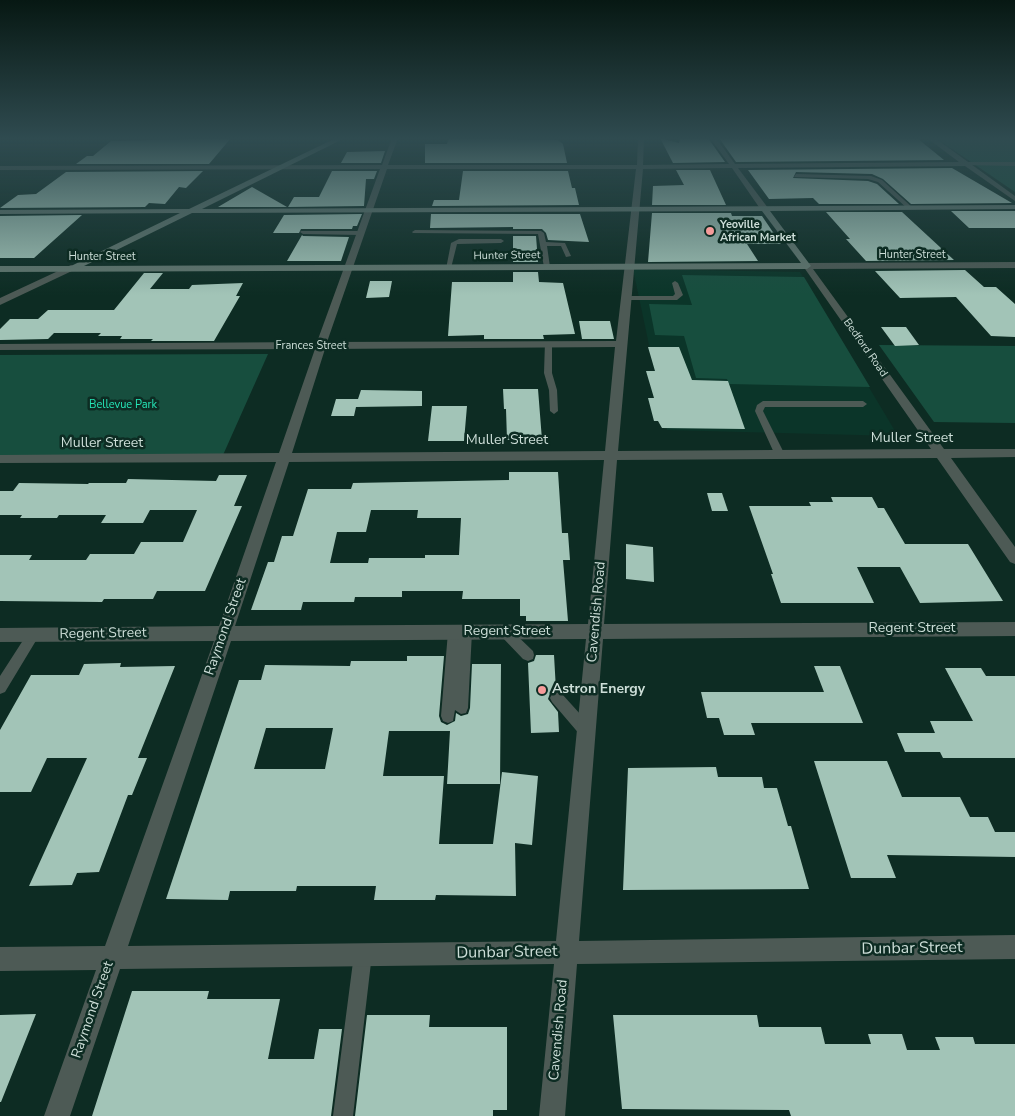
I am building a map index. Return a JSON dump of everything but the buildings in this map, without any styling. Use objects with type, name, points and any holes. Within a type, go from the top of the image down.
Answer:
[{"type":"main road","points":[[71,268],[232,190]]},
{"type":"main road","points":[[0,212],[1015,207]]},
{"type":"main road","name":"Bedford Road","points":[[764,208],[807,266]]},
{"type":"main road","name":"Hunter Street","points":[[0,269],[807,266]]},
{"type":"street","name":"Raymond Street","points":[[56,1116],[225,632],[347,268],[376,190]]},
{"type":"street","name":"Cavendish Road","points":[[552,1116],[621,344],[631,266],[637,190]]},
{"type":"street","name":"Bedford Road","points":[[751,190],[764,208]]},
{"type":"street","points":[[1004,190],[1015,198]]},
{"type":"street","name":"Hunter Street","points":[[807,266],[1015,265]]},
{"type":"street","name":"Bedford Road","points":[[807,266],[1015,558]]},
{"type":"street","points":[[0,302],[71,268]]},
{"type":"street","name":"Frances Street","points":[[0,347],[321,347],[621,344]]},
{"type":"street","name":"Muller Street","points":[[0,459],[1015,453]]},
{"type":"street","name":"Regent Street","points":[[0,635],[225,632],[1015,629]]},
{"type":"street","name":"Dunbar Street","points":[[0,959],[1015,947]]},
{"type":"lane","points":[[889,190],[910,208]]},
{"type":"lane","points":[[302,232],[360,233]]},
{"type":"lane","points":[[415,232],[534,232],[541,234],[547,267]]},
{"type":"lane","points":[[448,268],[454,243],[459,240],[501,241]]},
{"type":"lane","points":[[543,244],[563,244],[568,256]]},
{"type":"lane","points":[[627,298],[674,298],[679,295],[675,283]]},
{"type":"lane","points":[[548,344],[548,373],[553,390],[554,410]]},
{"type":"lane","points":[[780,455],[759,411],[763,404],[863,404]]},
{"type":"lane","points":[[460,632],[462,708]]},
{"type":"lane","points":[[448,716],[460,632]]},
{"type":"lane","points":[[505,632],[528,655]]},
{"type":"lane","points":[[0,688],[33,635]]},
{"type":"lane","points":[[557,698],[586,731]]},
{"type":"lane","points":[[343,1116],[363,954]]},
{"type":"shaded area","points":[[633,269],[800,272],[898,436],[667,430]]},
{"type":"green space","points":[[682,275],[804,277],[870,387],[729,384],[727,379],[696,378],[684,336],[655,335],[649,304],[692,305]]},
{"type":"green space","points":[[879,345],[1015,346],[1015,423],[934,422]]},
{"type":"green space","name":"Bellevue Park","points":[[268,354],[223,455],[0,456],[0,355]]},
{"type":"place","name":"Yeoville African Market","points":[[710,231]]},
{"type":"place","name":"Astron Energy","points":[[542,690]]}]
